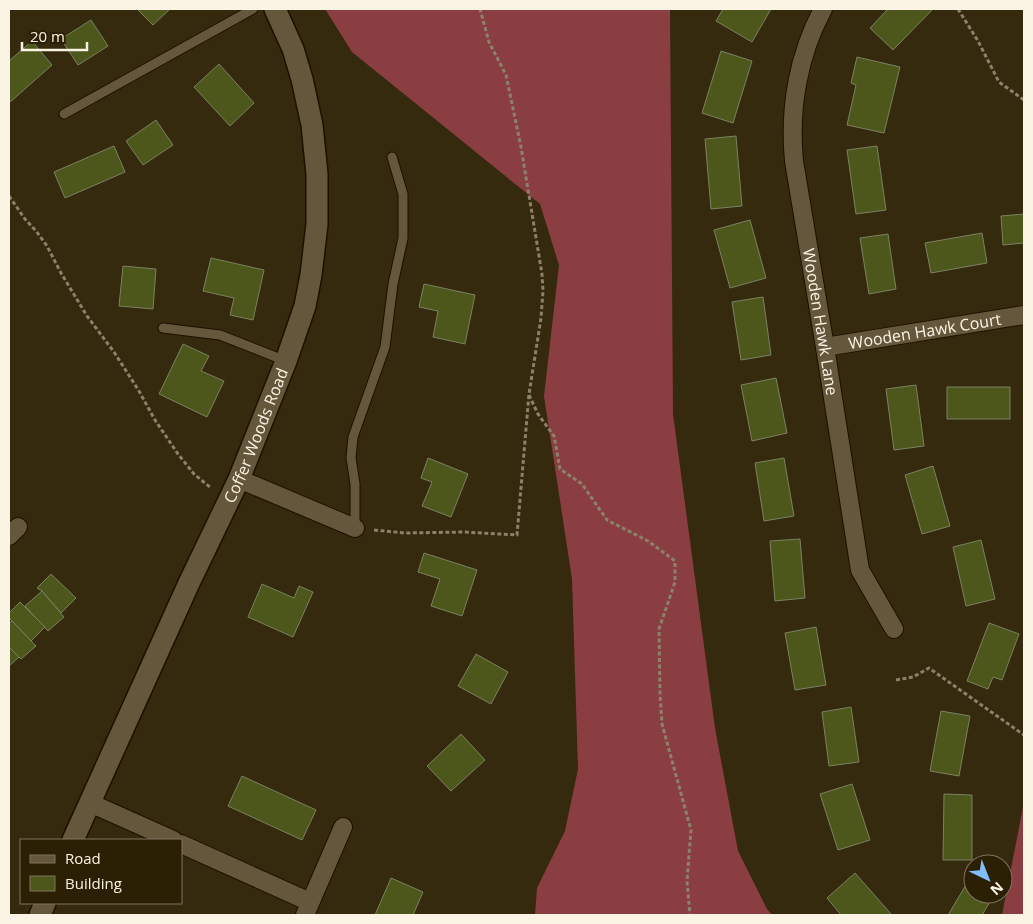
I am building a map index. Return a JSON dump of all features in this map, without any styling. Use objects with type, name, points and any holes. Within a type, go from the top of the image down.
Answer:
[{"type":"street","name":"Coffer Woods Road","points":[[73,839],[189,583],[234,489],[286,361],[305,306],[317,224],[317,174],[312,125],[302,79],[293,49],[275,9]]},
{"type":"street","name":"Wooden Hawk Lane","points":[[823,9],[816,22],[804,55],[795,92],[792,140],[794,161],[860,570],[894,629]]},
{"type":"street","name":"Wooden Hawk Court","points":[[825,347],[1024,315]]},
{"type":"street","points":[[234,489],[356,528]]},
{"type":"street","points":[[90,803],[171,839]]},
{"type":"street","points":[[182,845],[308,908],[343,827]]},
{"type":"lane","points":[[64,114],[252,9]]},
{"type":"lane","points":[[356,528],[355,484],[351,458],[353,437],[386,347],[393,284],[403,238],[403,194],[392,157]]},
{"type":"lane","points":[[163,328],[220,334],[286,361]]},
{"type":"path","points":[[356,528],[404,533],[464,532],[517,535],[529,394],[542,318],[542,274],[521,148],[506,75],[489,42],[480,9]]},
{"type":"path","points":[[958,9],[978,41],[999,82],[1024,100]]},
{"type":"path","points":[[9,196],[47,246],[60,273],[114,352],[178,454],[194,474],[216,493],[234,489]]},
{"type":"path","points":[[529,394],[538,414],[554,436],[560,469],[582,484],[607,520],[648,541],[675,561],[675,582],[659,629],[660,694],[662,724],[691,830],[687,881],[690,915]]},
{"type":"path","points":[[896,680],[913,677],[929,668],[1024,735]]},
{"type":"shaded area","points":[[325,9],[670,9],[673,414],[715,728],[738,851],[767,909],[772,915],[535,915],[537,888],[565,831],[578,769],[572,579],[544,396],[559,265],[540,204],[352,52]]},
{"type":"shaded area","points":[[1024,802],[1024,915],[1002,915],[1004,904],[1013,904],[1013,858]]},
{"type":"building","points":[[137,9],[170,9],[153,25]]},
{"type":"building","points":[[723,9],[771,9],[752,42],[716,21]]},
{"type":"building","points":[[888,9],[933,9],[893,50],[870,28]]},
{"type":"building","points":[[91,20],[108,46],[78,65],[61,39]]},
{"type":"building","points":[[32,41],[52,65],[9,103],[9,61]]},
{"type":"building","points":[[721,51],[752,61],[733,123],[702,113]]},
{"type":"building","points":[[857,57],[900,67],[884,133],[847,125],[856,85],[851,83]]},
{"type":"building","points":[[219,64],[254,103],[230,126],[194,87]]},
{"type":"building","points":[[156,120],[173,145],[143,165],[126,141]]},
{"type":"building","points":[[736,136],[742,206],[711,209],[705,139]]},
{"type":"building","points":[[114,146],[125,172],[65,198],[54,172]]},
{"type":"building","points":[[877,146],[886,210],[856,214],[847,150]]},
{"type":"building","points":[[1024,214],[1024,243],[1003,245],[1001,216]]},
{"type":"building","points":[[750,220],[766,278],[730,288],[714,230]]},
{"type":"building","points":[[982,233],[987,263],[931,273],[925,243]]},
{"type":"building","points":[[888,234],[896,289],[869,294],[860,238]]},
{"type":"building","points":[[211,258],[264,270],[253,320],[230,315],[234,298],[203,291]]},
{"type":"building","points":[[123,266],[156,269],[153,309],[119,306]]},
{"type":"building","points":[[424,284],[475,295],[465,344],[433,337],[438,311],[419,307]]},
{"type":"building","points":[[763,297],[771,355],[741,360],[732,302]]},
{"type":"building","points":[[183,344],[209,356],[201,371],[224,381],[207,417],[159,394]]},
{"type":"building","points":[[776,378],[787,433],[752,441],[741,385]]},
{"type":"building","points":[[916,385],[924,446],[894,450],[886,389]]},
{"type":"building","points":[[947,387],[1010,387],[1010,419],[947,419]]},
{"type":"building","points":[[428,458],[468,474],[451,517],[422,506],[432,482],[421,478]]},
{"type":"building","points":[[784,458],[794,516],[764,521],[755,463]]},
{"type":"building","points":[[933,466],[950,526],[922,534],[905,475]]},
{"type":"building","points":[[800,539],[805,598],[775,601],[770,541]]},
{"type":"building","points":[[981,540],[995,599],[966,606],[953,547]]},
{"type":"building","points":[[424,553],[477,570],[462,616],[431,606],[440,579],[418,572]]},
{"type":"building","points":[[51,574],[76,598],[61,613],[42,591],[37,588]]},
{"type":"building","points":[[262,584],[294,598],[299,586],[313,592],[293,637],[248,617]]},
{"type":"building","points":[[42,591],[64,617],[48,631],[25,606]]},
{"type":"building","points":[[20,602],[45,627],[31,641],[9,618],[9,613]]},
{"type":"building","points":[[12,621],[36,646],[21,659],[9,647],[9,624]]},
{"type":"building","points":[[989,623],[1019,634],[1002,680],[993,677],[988,689],[967,681]]},
{"type":"building","points":[[816,627],[826,685],[795,690],[785,633]]},
{"type":"building","points":[[9,647],[19,657],[9,666]]},
{"type":"building","points":[[476,654],[508,672],[491,704],[458,686]]},
{"type":"building","points":[[851,707],[859,762],[829,766],[822,712]]},
{"type":"building","points":[[941,711],[970,716],[959,776],[930,771]]},
{"type":"building","points":[[461,734],[485,760],[451,791],[427,766]]},
{"type":"building","points":[[242,776],[316,810],[302,840],[228,806]]},
{"type":"building","points":[[852,784],[870,840],[838,850],[820,794]]},
{"type":"building","points":[[944,794],[972,795],[972,854],[963,854],[963,860],[943,860]]},
{"type":"building","points":[[855,873],[890,915],[841,915],[827,898]]},
{"type":"building","points":[[391,878],[423,892],[413,915],[375,915]]},
{"type":"building","points":[[963,890],[963,904],[989,904],[982,915],[948,915]]}]
